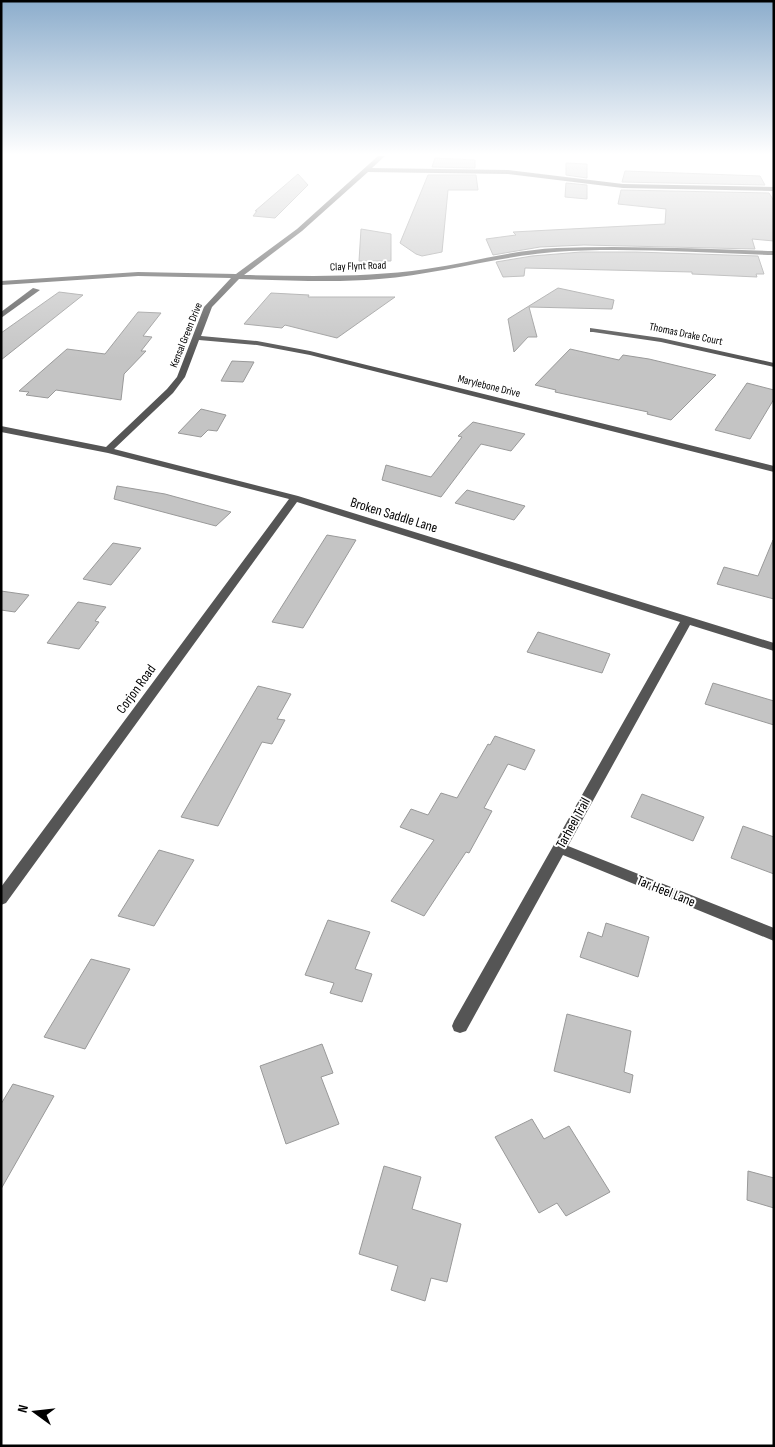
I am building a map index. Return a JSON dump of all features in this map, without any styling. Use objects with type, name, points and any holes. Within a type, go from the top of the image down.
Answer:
[{"type":"street","name":"Kensal Green Drive","points":[[108,450],[170,391],[182,377],[208,307],[214,298],[259,258],[288,239],[306,224]]},
{"type":"street","name":"Clay Flynt Road","points":[[1,283],[112,274],[331,279],[394,276],[512,254],[566,249],[647,249],[774,254]]},
{"type":"street","points":[[1,316],[36,290]]},
{"type":"street","name":"Thomas Drake Court","points":[[593,330],[661,340],[774,365]]},
{"type":"street","name":"Marylebone Drive","points":[[197,338],[257,343],[310,352],[774,469]]},
{"type":"street","name":"Broken Saddle Lane","points":[[1,429],[108,450],[295,498],[774,647]]},
{"type":"street","name":"Corjon Road","points":[[1,899],[295,498]]},
{"type":"street","name":"Tarheel Trail","points":[[460,1026],[687,620]]},
{"type":"street","name":"Tar Heel Lane","points":[[559,848],[774,935]]},
{"type":"building","points":[[408,224],[445,224],[442,252],[422,256],[400,243]]},
{"type":"building","points":[[665,224],[774,224],[774,241],[752,239],[755,249],[584,245],[540,247],[493,255],[486,239],[516,235],[513,232]]},
{"type":"building","points":[[361,229],[391,234],[391,261],[359,261]]},
{"type":"building","points":[[581,252],[758,256],[764,274],[756,274],[757,277],[692,274],[692,272],[525,268],[524,276],[503,277],[496,262],[532,256]]},
{"type":"building","points":[[558,288],[614,300],[612,309],[529,307],[537,337],[528,337],[514,352],[508,319]]},
{"type":"building","points":[[59,292],[83,295],[1,360],[1,333]]},
{"type":"building","points":[[271,293],[309,295],[308,297],[395,297],[337,338],[285,325],[282,328],[244,324]]},
{"type":"building","points":[[138,312],[161,313],[143,336],[152,337],[141,351],[146,351],[124,374],[121,400],[56,390],[48,398],[26,395],[29,392],[19,391],[67,349],[105,354]]},
{"type":"building","points":[[570,349],[619,360],[623,355],[649,359],[716,375],[671,420],[647,414],[648,412],[555,392],[556,390],[535,385]]},
{"type":"building","points":[[232,361],[254,362],[243,382],[221,381]]},
{"type":"building","points":[[747,383],[774,390],[774,399],[750,439],[715,430]]},
{"type":"building","points":[[201,409],[226,415],[217,431],[208,430],[201,437],[178,433]]},
{"type":"building","points":[[473,422],[525,434],[511,451],[481,444],[441,497],[382,480],[386,465],[431,477],[462,437],[458,436]]},
{"type":"building","points":[[117,486],[165,494],[231,512],[216,526],[114,499]]},
{"type":"building","points":[[467,490],[525,506],[514,520],[455,503]]},
{"type":"building","points":[[327,535],[356,540],[303,628],[272,622]]},
{"type":"building","points":[[773,540],[774,599],[717,584],[724,567],[758,576]]},
{"type":"building","points":[[113,543],[141,548],[111,585],[83,579]]},
{"type":"building","points":[[1,591],[29,595],[15,612],[1,610]]},
{"type":"building","points":[[78,602],[106,607],[95,621],[99,622],[79,649],[47,643]]},
{"type":"building","points":[[538,632],[610,654],[602,673],[527,652]]},
{"type":"building","points":[[713,683],[774,701],[774,725],[705,704]]},
{"type":"building","points":[[258,686],[291,694],[277,719],[285,720],[272,744],[262,742],[218,826],[181,817]]},
{"type":"building","points":[[495,736],[535,750],[525,770],[508,764],[484,808],[492,811],[469,853],[466,852],[424,916],[391,901],[434,840],[400,827],[411,809],[428,815],[441,793],[457,798],[488,744],[490,745]]},
{"type":"building","points":[[642,794],[704,817],[693,841],[631,817]]},
{"type":"building","points":[[743,826],[774,837],[774,874],[731,858]]},
{"type":"building","points":[[159,850],[194,860],[154,926],[118,916]]},
{"type":"building","points":[[328,920],[370,932],[355,969],[372,974],[362,1002],[330,993],[334,983],[305,975]]},
{"type":"building","points":[[606,923],[649,937],[638,977],[580,957],[588,932],[602,937]]},
{"type":"building","points":[[91,959],[130,969],[85,1049],[44,1037]]},
{"type":"building","points":[[567,1014],[631,1031],[624,1072],[633,1075],[630,1093],[554,1071]]},
{"type":"building","points":[[322,1044],[333,1073],[321,1077],[339,1124],[286,1144],[260,1066]]},
{"type":"building","points":[[13,1084],[54,1096],[1,1189],[1,1104]]},
{"type":"building","points":[[532,1119],[544,1139],[569,1126],[610,1192],[566,1216],[557,1203],[539,1213],[495,1137]]},
{"type":"building","points":[[384,1166],[421,1177],[412,1209],[461,1224],[447,1282],[431,1278],[425,1301],[391,1290],[398,1266],[359,1254]]},
{"type":"building","points":[[748,1171],[774,1178],[774,1208],[747,1200]]}]
